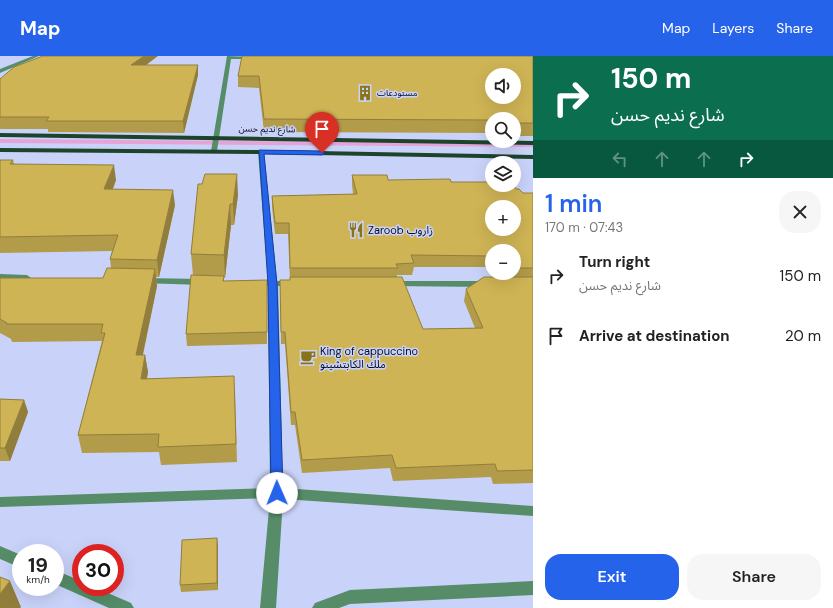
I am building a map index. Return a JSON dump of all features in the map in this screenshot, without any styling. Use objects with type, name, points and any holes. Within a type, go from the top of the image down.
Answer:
[{"type":"main road","name":"شارع نديم حسن","points":[[0,135],[215,137],[533,143]]},
{"type":"main road","points":[[0,150],[214,151],[533,157]]},
{"type":"street","points":[[0,71],[37,56]]},
{"type":"street","points":[[214,151],[215,137],[229,57],[260,58]]},
{"type":"street","points":[[261,152],[273,284],[277,493],[268,608]]},
{"type":"street","points":[[0,277],[39,278]]},
{"type":"street","points":[[132,280],[210,282]]},
{"type":"street","points":[[242,283],[304,284]]},
{"type":"street","points":[[383,284],[494,284]]},
{"type":"street","points":[[0,502],[277,493],[533,511]]},
{"type":"street","points":[[0,552],[12,558]]},
{"type":"street","points":[[64,581],[126,608]]},
{"type":"street","points":[[320,608],[350,597],[533,588]]},
{"type":"shaded area","points":[[0,139],[485,143],[485,147],[0,143]]},
{"type":"shaded area","points":[[521,143],[533,143],[533,147],[521,147]]},
{"type":"building","points":[[43,56],[144,56],[131,65],[198,65],[183,121],[46,121],[49,117],[0,117],[0,79],[14,67]]},
{"type":"building","name":"مستودعات","points":[[242,56],[533,56],[533,123],[521,123],[521,112],[485,112],[485,120],[264,119],[259,76],[238,76]]},
{"type":"building","points":[[0,160],[13,160],[10,164],[114,165],[104,189],[173,190],[157,260],[110,259],[118,235],[0,237]]},
{"type":"building","points":[[205,174],[237,174],[233,204],[230,204],[224,255],[191,254],[198,184],[202,184]]},
{"type":"building","points":[[352,175],[387,175],[388,180],[450,179],[451,182],[485,182],[485,192],[521,191],[523,193],[533,193],[533,268],[521,268],[521,244],[485,244],[485,256],[411,255],[414,263],[396,264],[398,268],[290,268],[289,223],[275,223],[272,196],[357,194]]},
{"type":"building","points":[[107,268],[155,269],[136,355],[145,355],[141,379],[234,376],[236,444],[158,447],[159,434],[78,435],[105,333],[101,333],[103,324],[6,324],[7,323],[0,319],[0,278],[103,278]]},
{"type":"building","points":[[191,275],[224,276],[223,281],[267,280],[267,332],[186,334]]},
{"type":"building","points":[[290,277],[402,277],[423,329],[483,328],[466,289],[484,277],[485,280],[521,280],[521,277],[533,277],[533,470],[497,471],[495,464],[396,468],[392,455],[302,460],[295,412],[291,412],[285,332],[281,332],[280,280],[290,280]]},
{"type":"building","points":[[0,399],[24,400],[5,448],[0,448]]},
{"type":"building","points":[[217,538],[217,583],[180,585],[182,540]]},
{"type":"building","points":[[0,577],[10,581],[0,594]]},
{"type":"place","name":"مستودعات","points":[[365,93]]},
{"type":"place","name":"Zaroob زاروب","points":[[356,230]]},
{"type":"place","name":"King of cappuccino ملك الكابتشينو","points":[[308,357]]},
{"type":"route","points":[[277,493],[273,284],[261,152],[322,153]]}]
